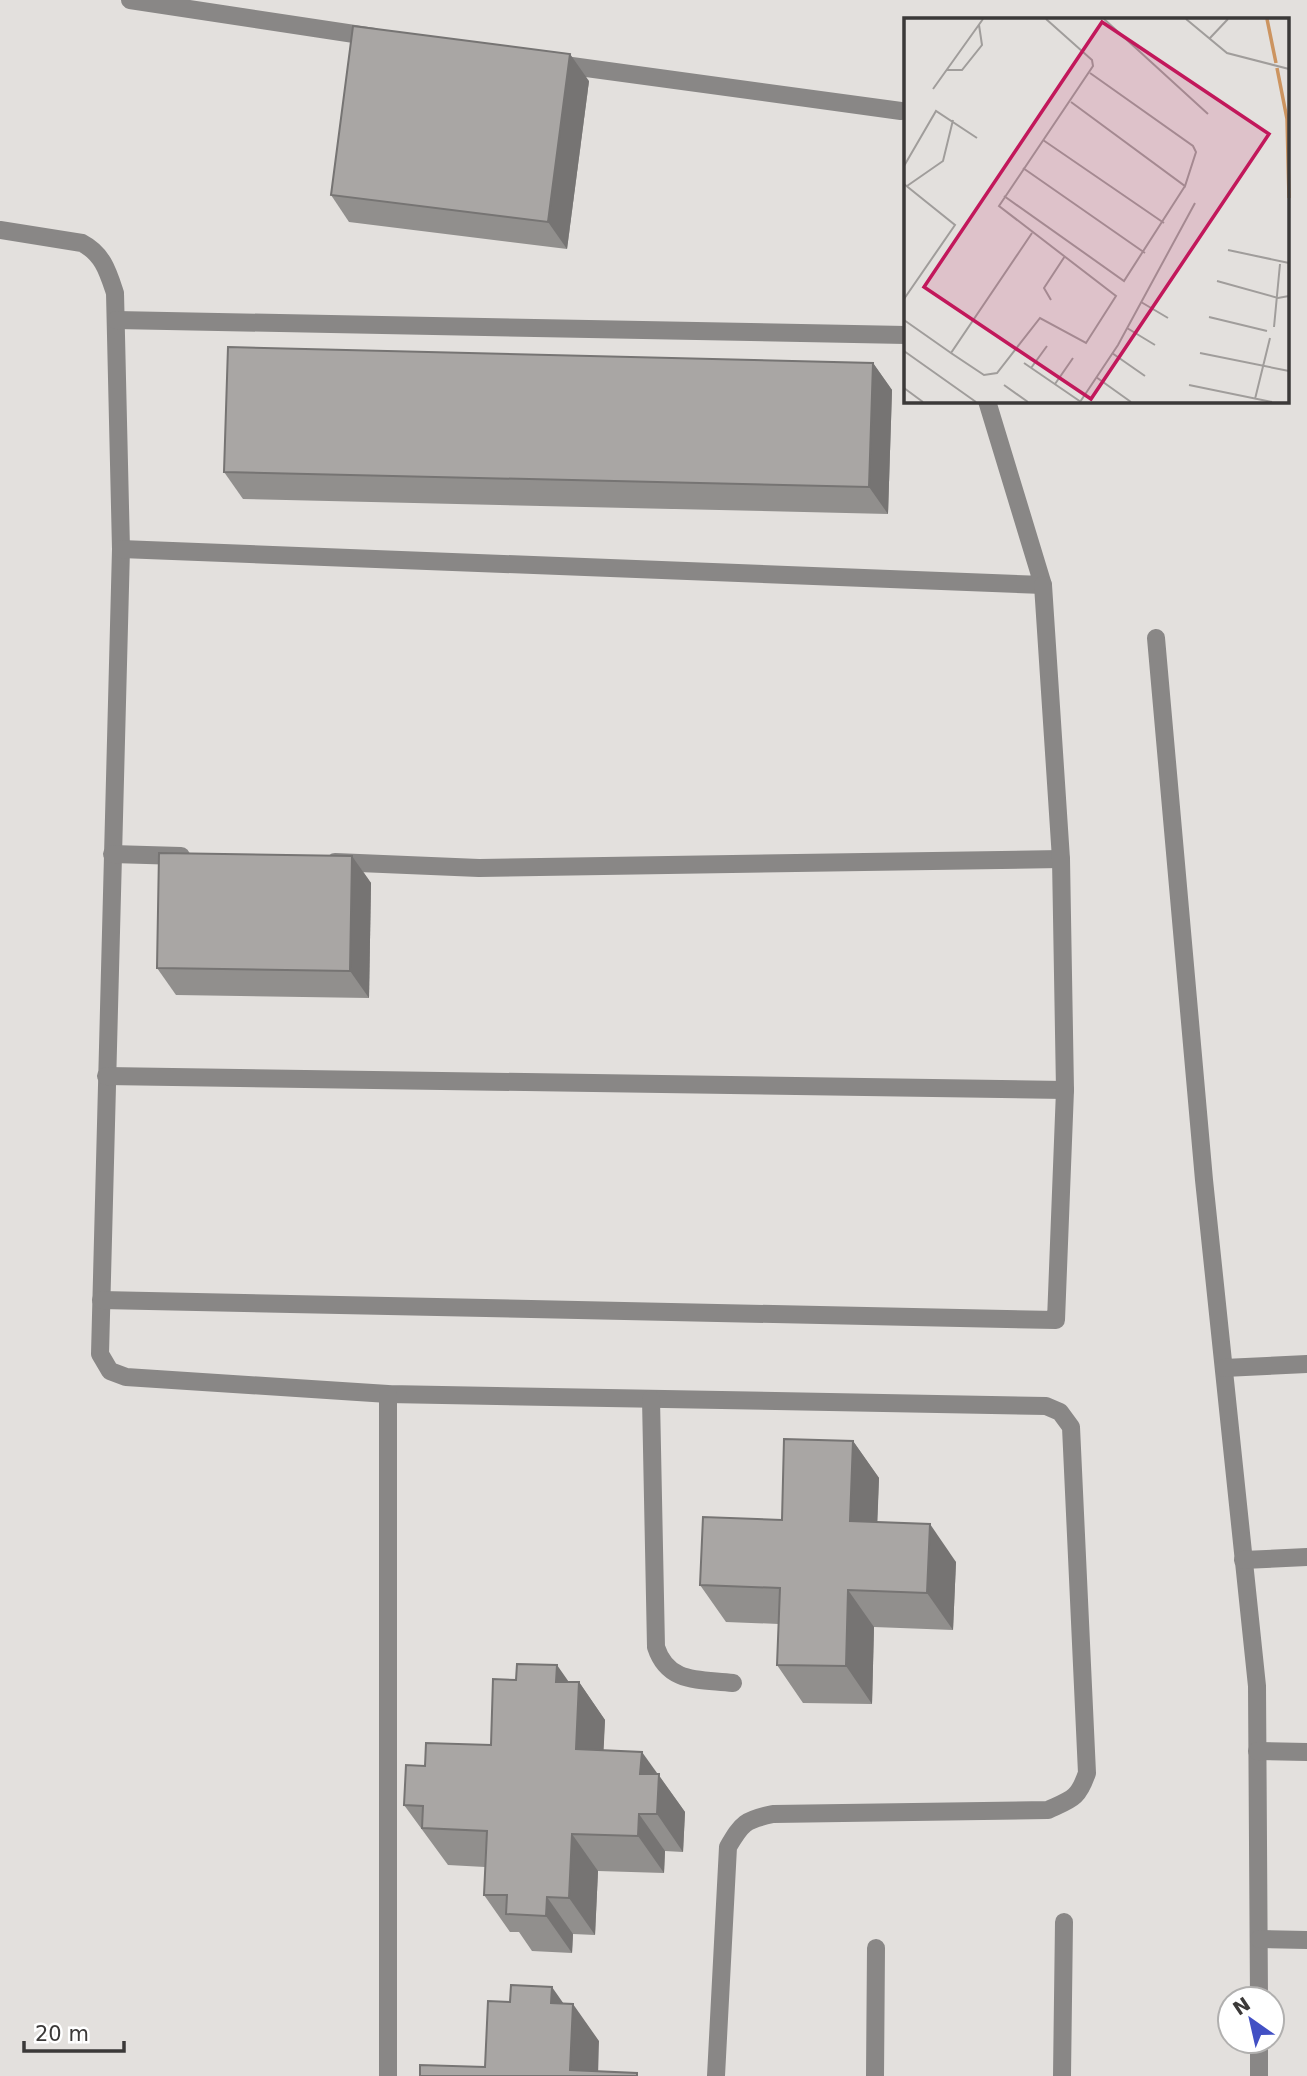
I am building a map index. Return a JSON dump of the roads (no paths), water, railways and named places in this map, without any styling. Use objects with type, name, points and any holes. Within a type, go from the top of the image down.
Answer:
[{"type":"street","points":[[130,0],[392,40]]},
{"type":"street","points":[[544,62],[901,111]]},
{"type":"street","points":[[0,230],[82,243],[92,248],[102,258],[115,293],[121,549],[100,1354],[110,1371],[126,1377],[388,1394],[1046,1406],[1060,1412],[1071,1427],[1087,1773],[1081,1791],[1048,1810],[773,1814],[755,1818],[740,1826],[727,1847],[716,2076]]},
{"type":"street","points":[[116,320],[904,335]]},
{"type":"street","points":[[101,1300],[1056,1320],[1065,1090],[1061,859],[1043,585],[987,402]]},
{"type":"street","points":[[121,549],[1043,585]]},
{"type":"street","points":[[1156,638],[1204,1180],[1257,1686],[1259,1985]]},
{"type":"street","points":[[111,854],[193,857]]},
{"type":"street","points":[[316,862],[479,868],[1061,859]]},
{"type":"street","points":[[106,1076],[1065,1090]]},
{"type":"street","points":[[1224,1368],[1307,1364]]},
{"type":"street","points":[[388,1394],[388,2076]]},
{"type":"street","points":[[651,1399],[656,1647],[661,1662],[672,1674],[733,1683]]},
{"type":"street","points":[[1243,1560],[1307,1558]]},
{"type":"street","points":[[1257,1751],[1307,1752]]},
{"type":"street","points":[[1062,2076],[1064,1922]]},
{"type":"street","points":[[1259,1939],[1307,1940]]},
{"type":"street","points":[[875,2076],[876,1948]]},
{"type":"street","points":[[1259,2055],[1259,2076]]}]
